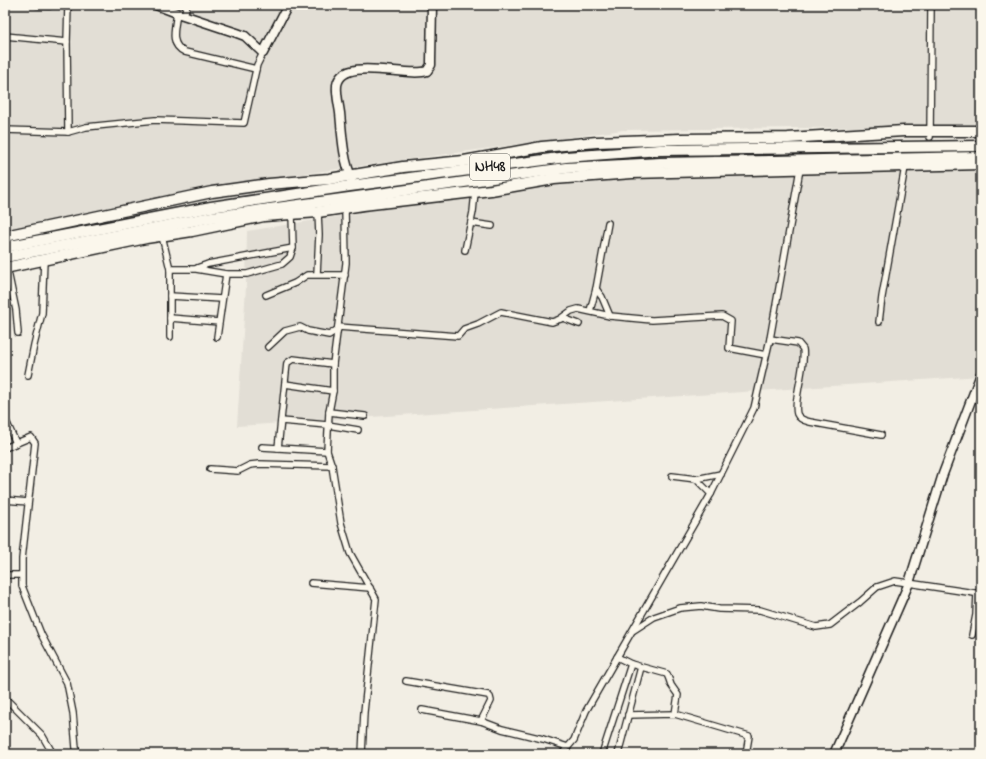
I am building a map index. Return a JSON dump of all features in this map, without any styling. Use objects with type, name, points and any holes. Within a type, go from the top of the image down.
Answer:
[{"type":"highway","points":[[5,236],[212,192],[269,184],[351,177],[403,167],[464,161],[542,147],[597,142],[680,138],[788,138],[904,131],[930,134],[981,131]]},
{"type":"highway","points":[[758,149],[759,138]]},
{"type":"highway","name":"NH48","points":[[5,247],[211,207],[358,185],[558,158],[660,150],[981,146]]},
{"type":"highway","name":"NH48","points":[[6,264],[212,217],[566,168],[660,163],[981,157]]},
{"type":"highway","points":[[6,264],[44,260],[264,216],[318,212],[352,205],[475,192],[554,179],[632,173],[905,167],[929,164],[981,164]]},
{"type":"street","points":[[38,5],[49,6]]},
{"type":"street","points":[[68,5],[68,132]]},
{"type":"street","points":[[156,5],[241,34],[264,53]]},
{"type":"street","points":[[187,5],[180,14],[174,37],[179,50],[256,69]]},
{"type":"street","points":[[5,130],[68,132],[86,127],[155,120],[244,123],[256,69],[288,5]]},
{"type":"street","points":[[351,177],[342,130],[337,85],[342,75],[352,70],[388,70],[418,73],[427,71],[431,65],[432,5]]},
{"type":"street","points":[[930,134],[931,5]]},
{"type":"street","points":[[5,36],[67,42]]},
{"type":"street","points":[[879,322],[905,167]]},
{"type":"street","points":[[562,754],[574,740],[586,711],[711,494],[754,408],[770,340],[800,169]]},
{"type":"street","points":[[465,250],[473,212],[475,192]]},
{"type":"street","points":[[352,205],[345,275],[333,364],[333,391],[329,412],[327,451],[332,466],[341,523],[350,553],[376,599],[364,712],[362,754]]},
{"type":"street","points":[[317,274],[319,235],[318,212]]},
{"type":"street","points":[[170,269],[196,269],[226,274],[247,274],[282,264],[290,257],[293,248],[292,214]]},
{"type":"street","points":[[471,223],[492,226]]},
{"type":"street","points":[[590,311],[596,289],[608,224]]},
{"type":"street","points":[[162,236],[170,269],[170,337]]},
{"type":"street","points":[[196,269],[208,264],[293,248]]},
{"type":"street","points":[[28,375],[42,313],[44,260]]},
{"type":"street","points":[[6,264],[16,310],[18,333]]},
{"type":"street","points":[[217,337],[226,274]]},
{"type":"street","points":[[266,295],[296,283],[307,275],[345,275]]},
{"type":"street","points":[[596,289],[602,297],[610,316]]},
{"type":"street","points":[[170,296],[222,299]]},
{"type":"street","points":[[268,347],[285,332],[300,327],[308,331],[329,334],[338,328],[458,336],[464,329],[478,324],[501,312],[552,322],[560,319],[570,311],[578,309],[610,316],[652,320],[722,316],[731,320],[729,348],[766,355]]},
{"type":"street","points":[[170,318],[219,322]]},
{"type":"street","points":[[560,319],[563,318],[579,324]]},
{"type":"street","points":[[770,340],[798,344],[803,349],[804,360],[797,403],[797,414],[800,418],[810,422],[881,435]]},
{"type":"street","points":[[278,448],[287,363],[293,359],[333,364]]},
{"type":"street","points":[[834,754],[909,583],[943,474],[981,374]]},
{"type":"street","points":[[285,384],[333,391]]},
{"type":"street","points":[[329,412],[365,416]]},
{"type":"street","points":[[5,419],[16,444]]},
{"type":"street","points":[[281,421],[328,425],[358,430]]},
{"type":"street","points":[[5,448],[31,437],[35,444],[22,559],[22,586],[41,634],[67,682],[73,713],[76,748]]},
{"type":"street","points":[[262,447],[327,451]]},
{"type":"street","points":[[210,468],[238,471],[250,465],[259,464],[332,466]]},
{"type":"street","points":[[672,476],[696,479],[721,474]]},
{"type":"street","points":[[696,479],[711,494]]},
{"type":"street","points":[[5,500],[28,502]]},
{"type":"street","points":[[5,575],[21,575]]},
{"type":"street","points":[[632,631],[654,617],[680,608],[701,606],[718,609],[760,610],[816,627],[830,625],[877,587],[895,581],[979,594],[972,635]]},
{"type":"street","points":[[311,583],[370,588]]},
{"type":"street","points":[[617,657],[631,664],[667,674],[671,685],[678,694],[675,714]]},
{"type":"street","points":[[602,754],[631,664]]},
{"type":"street","points":[[618,754],[641,667]]},
{"type":"street","points":[[406,681],[488,695],[490,697],[490,701],[480,721]]},
{"type":"street","points":[[5,698],[42,734],[53,754]]},
{"type":"street","points":[[422,710],[480,721],[502,729],[568,747]]},
{"type":"street","points":[[628,715],[675,714],[749,736],[746,754]]},
{"type":"shaded area","points":[[5,5],[981,5],[981,126],[623,130],[295,175],[5,231]]},
{"type":"shaded area","points":[[981,165],[981,376],[237,426],[246,287],[247,231],[539,184],[654,174],[729,177]]}]
